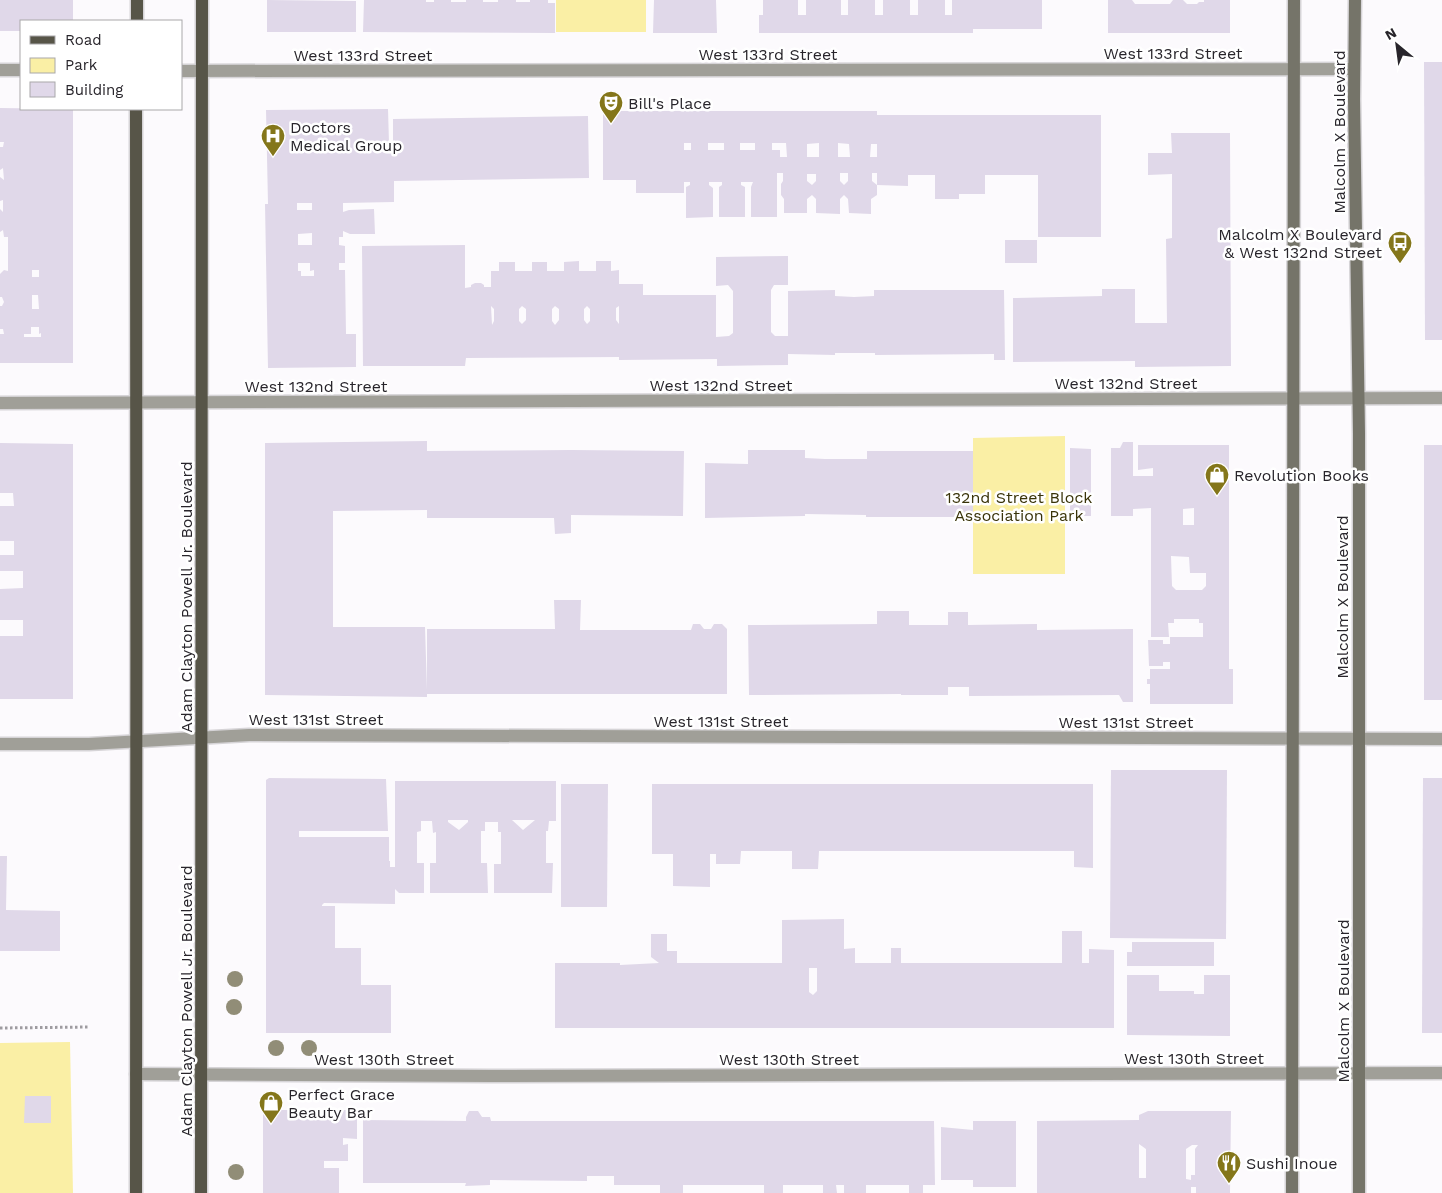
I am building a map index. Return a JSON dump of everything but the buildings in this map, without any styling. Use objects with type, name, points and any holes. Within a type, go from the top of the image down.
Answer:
[{"type":"main road","points":[[136,20],[137,0]]},
{"type":"main road","name":"Adam Clayton Powell Jr. Boulevard","points":[[201,1193],[203,738],[202,0]]},
{"type":"main road","points":[[1292,1193],[1292,739],[1295,398],[1294,0]]},
{"type":"main road","name":"Malcolm X Boulevard","points":[[1355,0],[1354,69],[1358,398],[1359,1193]]},
{"type":"main road","points":[[136,110],[138,403],[136,1193]]},
{"type":"street","name":"West 133rd Street","points":[[182,71],[1354,69]]},
{"type":"street","points":[[0,70],[20,70]]},
{"type":"street","name":"West 132nd Street","points":[[0,403],[1442,398]]},
{"type":"street","name":"West 131st Street","points":[[0,744],[136,742],[249,735],[1442,739]]},
{"type":"street","name":"West 130th Street","points":[[136,1074],[489,1076],[1442,1073]]},
{"type":"path","points":[[0,1028],[90,1027]]},
{"type":"green space","points":[[556,0],[646,0],[646,32],[556,32]]},
{"type":"green space","name":"132nd Street Block Association Park","points":[[1065,436],[1065,574],[973,574],[973,438]]},
{"type":"green space","points":[[70,1042],[73,1193],[0,1193],[0,1043]]},
{"type":"place","name":"Bill's Place","points":[[611,124]]},
{"type":"place","name":"Doctors Medical Group","points":[[273,157]]},
{"type":"place","name":"Malcolm X Boulevard & West 132nd Street","points":[[1400,264]]},
{"type":"place","name":"Revolution Books","points":[[1217,496]]},
{"type":"place","name":"Perfect Grace Beauty Bar","points":[[271,1124]]},
{"type":"place","name":"Sushi Inoue","points":[[1229,1184]]}]
